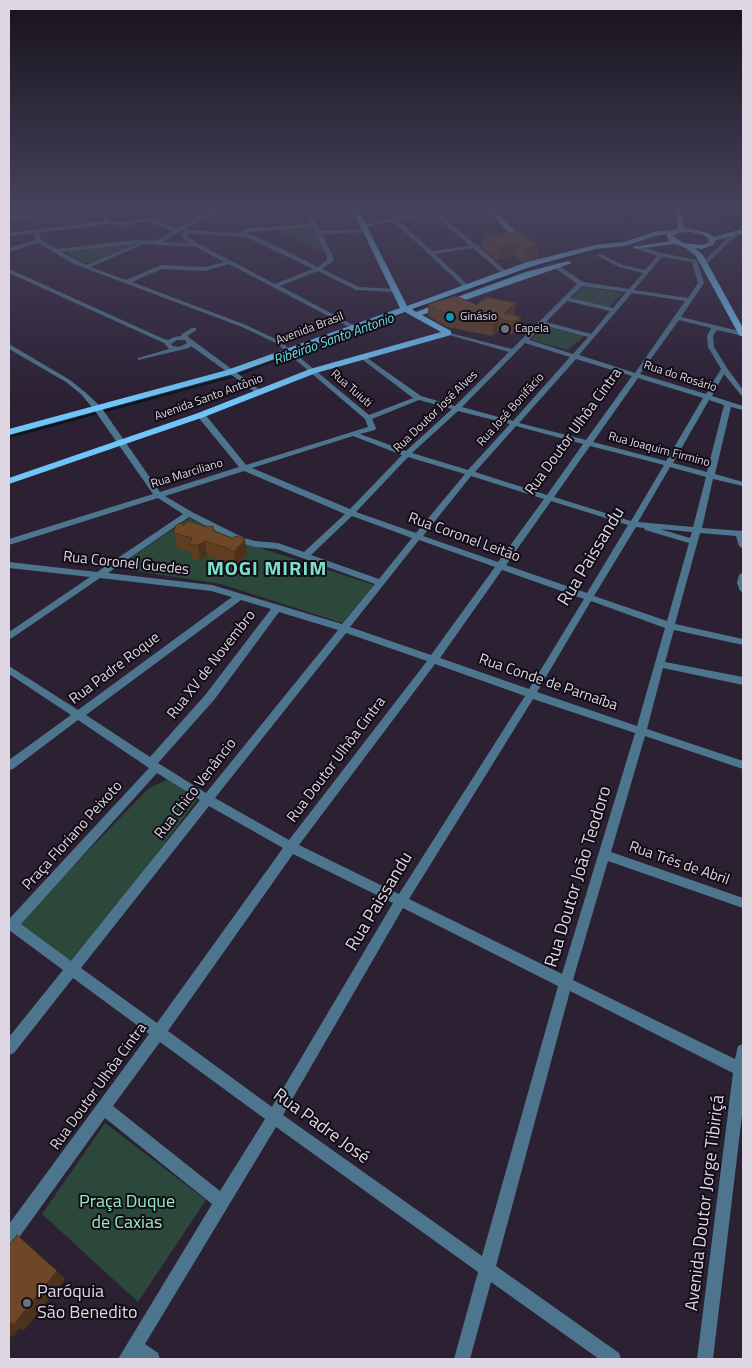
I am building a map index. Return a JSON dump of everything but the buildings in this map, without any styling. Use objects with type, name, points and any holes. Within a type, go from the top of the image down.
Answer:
[{"type":"main road","points":[[387,275],[395,291],[409,312],[448,333]]},
{"type":"main road","name":"Avenida Brasil","points":[[409,312],[466,286],[496,275]]},
{"type":"main road","name":"Avenida Brasil","points":[[9,432],[100,412],[234,375],[294,354],[353,327],[409,312],[525,275]]},
{"type":"main road","points":[[707,275],[743,334]]},
{"type":"main road","points":[[715,275],[743,325]]},
{"type":"main road","name":"Avenida Santo Antônio","points":[[9,481],[201,415],[313,371],[448,333]]},
{"type":"street","points":[[17,275],[162,342],[168,342],[172,338],[184,337],[260,393]]},
{"type":"street","name":"Rua Tuiuti","points":[[106,275],[266,336],[294,354],[368,418],[372,428]]},
{"type":"street","points":[[126,282],[143,275]]},
{"type":"street","points":[[254,275],[353,327]]},
{"type":"street","points":[[275,286],[303,275]]},
{"type":"street","points":[[330,275],[358,289],[395,291]]},
{"type":"street","points":[[454,275],[466,286]]},
{"type":"street","points":[[568,275],[581,284],[689,300]]},
{"type":"street","name":"Rua José Bonifácio","points":[[380,583],[470,473],[576,355],[645,275]]},
{"type":"street","name":"Rua Doutor Ulhôa Cintra","points":[[9,1237],[291,847],[434,659],[677,318],[701,283],[700,275]]},
{"type":"street","name":"Rua Doutor José Alves","points":[[306,555],[581,284]]},
{"type":"street","points":[[566,299],[613,310]]},
{"type":"street","points":[[677,318],[743,334]]},
{"type":"street","points":[[542,323],[592,336]]},
{"type":"street","points":[[715,328],[709,341],[724,369],[743,394]]},
{"type":"street","points":[[184,337],[184,335],[194,329]]},
{"type":"street","points":[[448,333],[513,351]]},
{"type":"street","name":"Rua do Rosário","points":[[525,341],[576,355],[743,408]]},
{"type":"street","points":[[168,342],[169,347],[179,349]]},
{"type":"street","points":[[140,359],[187,347],[191,343]]},
{"type":"street","points":[[9,346],[68,381],[100,412],[157,494],[188,514],[241,540],[255,544],[278,546],[380,583]]},
{"type":"street","points":[[361,356],[418,398]]},
{"type":"street","name":"Rua Paissandu","points":[[130,1353],[274,1117],[401,901],[590,597],[638,525],[668,464],[724,369]]},
{"type":"street","points":[[368,418],[418,398]]},
{"type":"street","name":"Rua Joaquim Firmino","points":[[418,398],[458,407],[514,424],[743,484]]},
{"type":"street","name":"Rua Doutor João Teodoro","points":[[462,1359],[566,982],[641,731],[697,529],[728,404]]},
{"type":"street","name":"Rua Coronel Leitão","points":[[201,415],[244,468],[351,512],[670,626],[743,642]]},
{"type":"street","name":"Rua Marciliano","points":[[9,542],[372,428]]},
{"type":"street","points":[[353,434],[407,454],[693,542]]},
{"type":"street","points":[[9,636],[188,514]]},
{"type":"street","points":[[638,525],[742,533],[743,546]]},
{"type":"street","name":"Rua Coronel Guedes","points":[[9,565],[212,588],[277,607]]},
{"type":"street","points":[[743,574],[741,584],[743,588]]},
{"type":"street","name":"Rua Chico Venâncio","points":[[10,1044],[74,969],[380,583]]},
{"type":"street","name":"Rua Padre Roque","points":[[9,766],[240,596]]},
{"type":"street","name":"Rua Conde de Parnaíba","points":[[277,607],[743,765]]},
{"type":"street","name":"Rua XV de Novembro","points":[[153,765],[210,697],[277,607]]},
{"type":"street","points":[[659,664],[743,681]]},
{"type":"street","points":[[9,669],[153,765],[207,799],[291,847],[741,1069]]},
{"type":"street","name":"Praça Floriano Peixoto","points":[[10,924],[153,765]]},
{"type":"street","name":"Rua Três de Abril","points":[[604,855],[743,903]]},
{"type":"street","name":"Rua Padre José","points":[[10,924],[274,1117],[613,1359]]},
{"type":"street","name":"Avenida Doutor Jorge Tibiriçá","points":[[705,1359],[738,1153],[743,1051]]},
{"type":"street","points":[[104,1108],[222,1202]]},
{"type":"street","points":[[130,1353],[152,1359]]},
{"type":"green space","points":[[583,286],[622,293],[609,308],[571,299]]},
{"type":"green space","points":[[545,326],[584,336],[568,350],[530,340]]},
{"type":"green space","points":[[189,518],[251,545],[374,585],[342,623],[221,584],[116,568]]},
{"type":"green space","points":[[168,779],[197,800],[74,964],[16,925],[148,789]]},
{"type":"green space","name":"Praça Duque de Caxias","points":[[105,1123],[206,1200],[138,1302],[42,1214]]},
{"type":"waterway","name":"Ribeirão Santo Antonio","points":[[310,347],[512,275]]},
{"type":"waterway","name":"Ribeirão Santo Antonio","points":[[9,437],[235,376],[314,346]]},
{"type":"place","name":"Ginásio","points":[[450,317]]},
{"type":"place","name":"Capela","points":[[505,329]]},
{"type":"place","name":"Paróquia São Benedito","points":[[27,1303]]},
{"type":"district","name":"MOGI MIRIM","points":[[267,570]]}]
